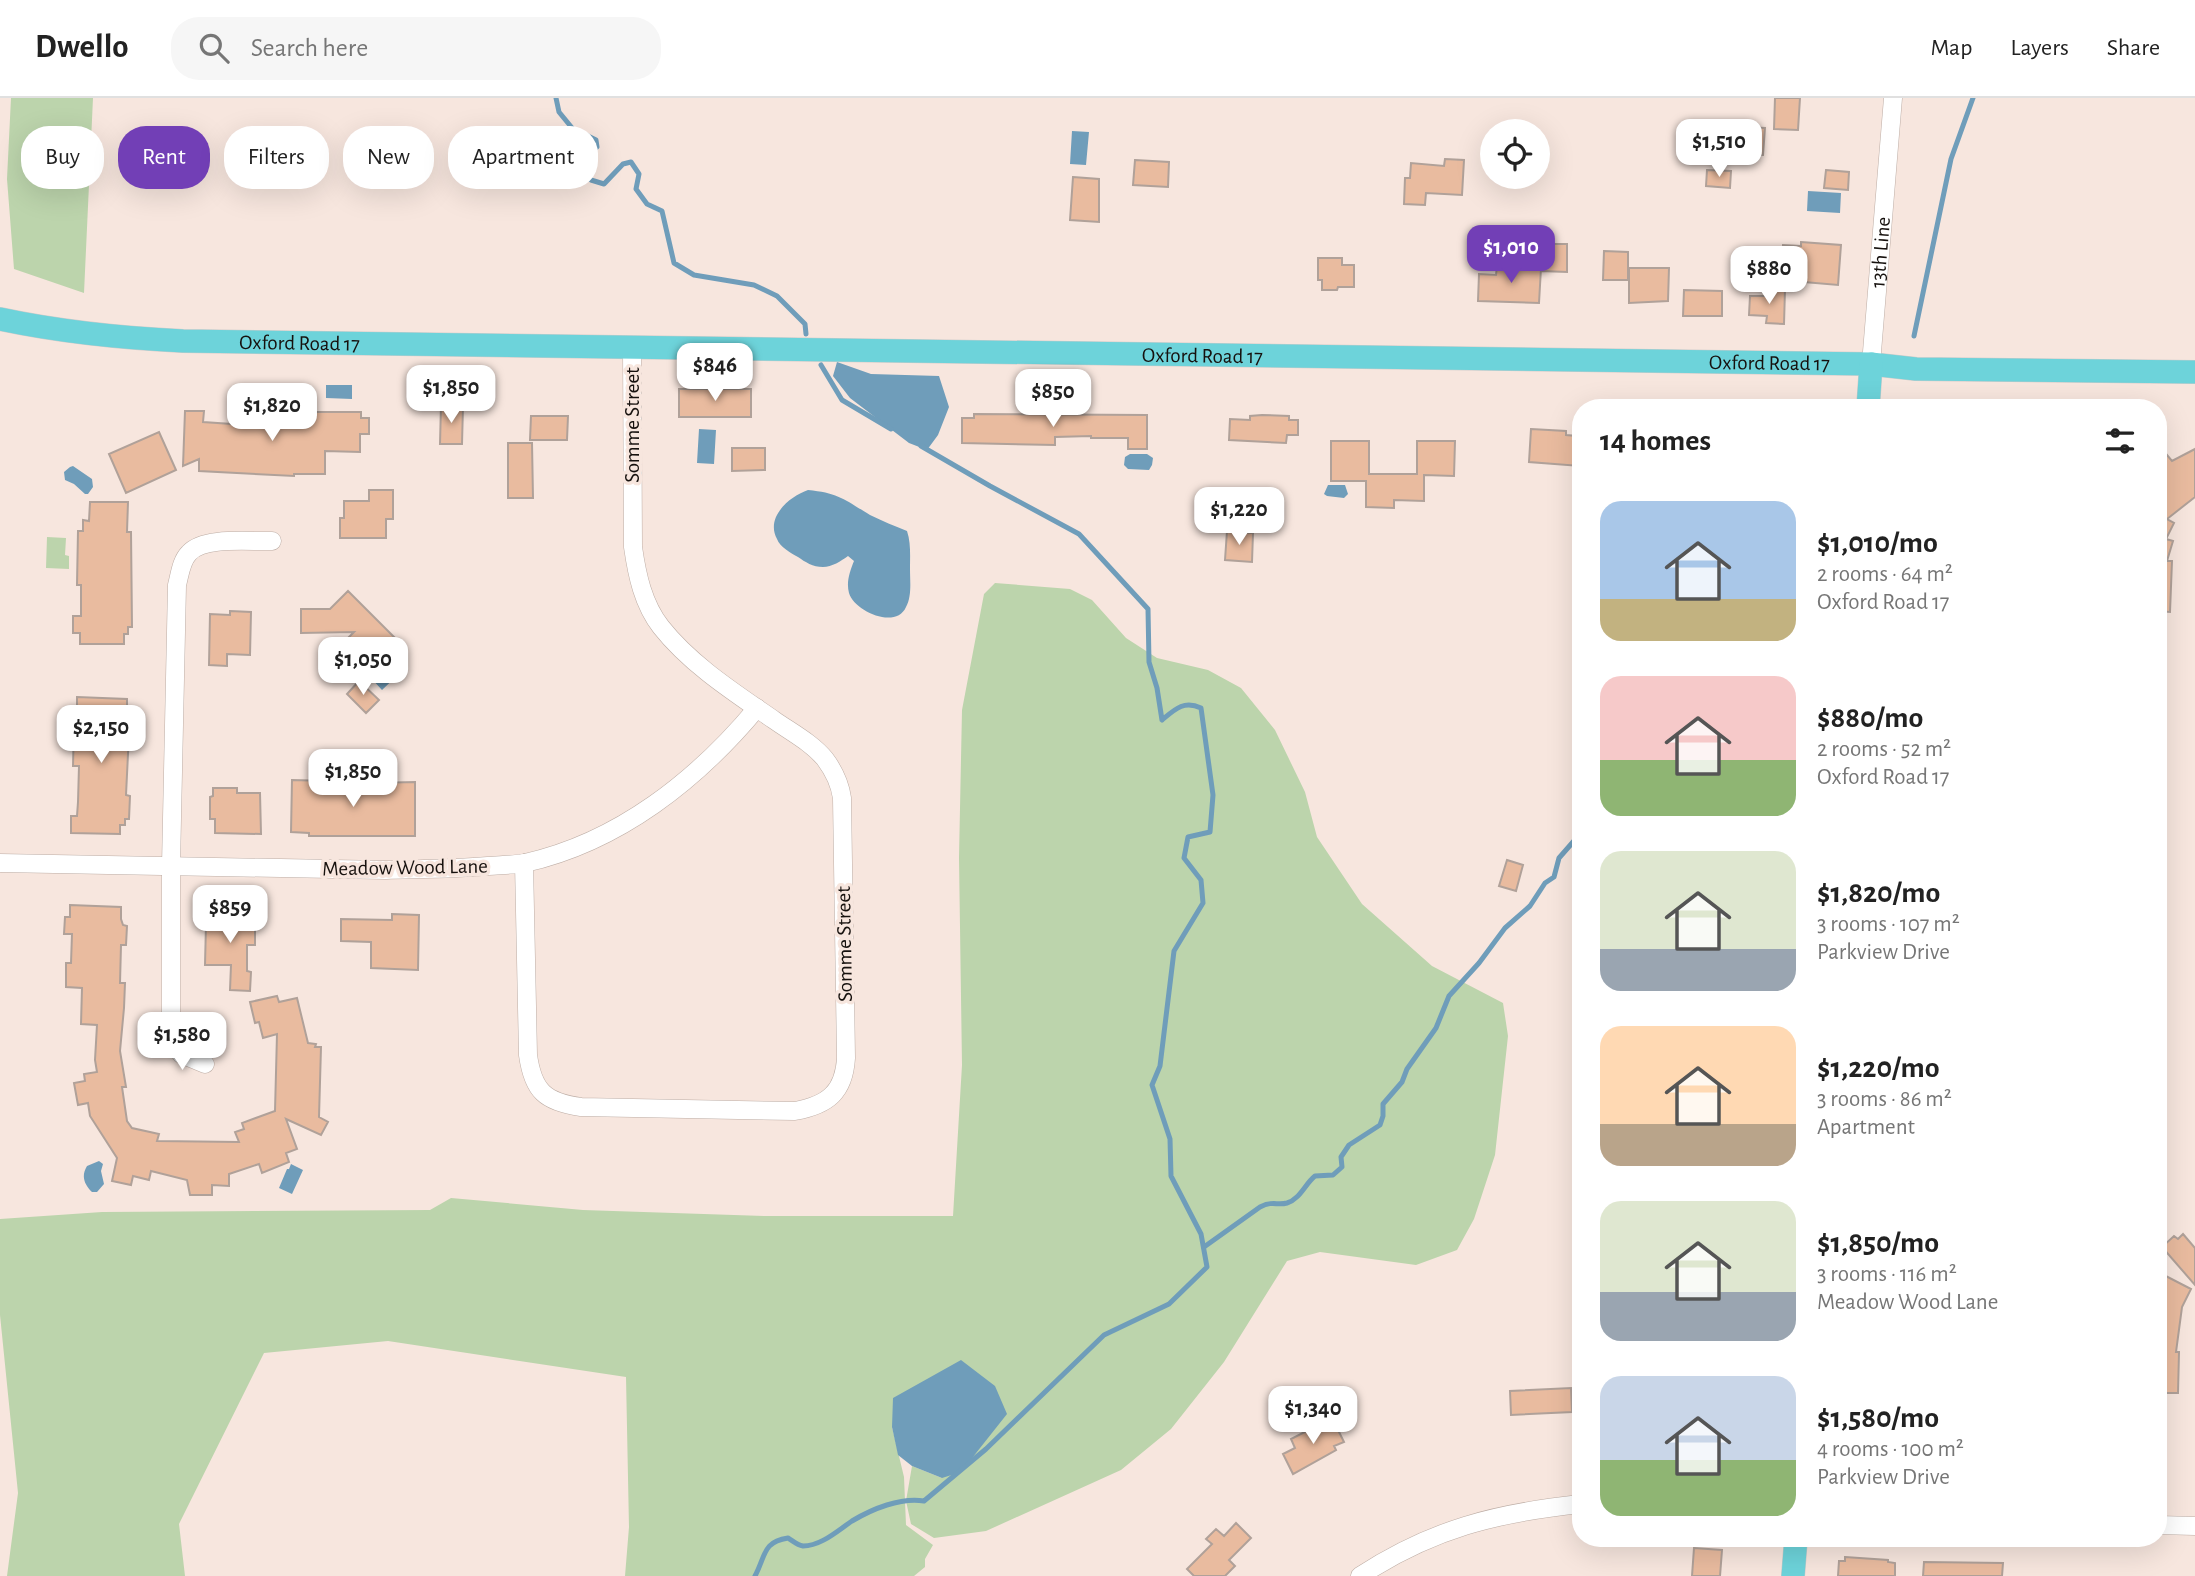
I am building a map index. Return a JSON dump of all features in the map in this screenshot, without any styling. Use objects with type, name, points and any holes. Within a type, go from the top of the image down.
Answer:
[{"type":"main road","name":"Oxford Road 17","points":[[0,319],[115,337],[183,341],[1871,364],[1916,369],[2195,372]]},
{"type":"main road","name":"13th Line","points":[[1869,399],[1871,364]]},
{"type":"main road","points":[[1793,1576],[1795,1547]]},
{"type":"street","name":"13th Line","points":[[1871,364],[1893,98]]},
{"type":"street","name":"Somme Street","points":[[524,863],[528,1055],[536,1086],[552,1101],[580,1107],[795,1111],[812,1108],[830,1098],[845,1072],[846,1058],[840,785],[825,758],[683,650],[661,627],[641,589],[633,547],[632,348]]},
{"type":"street","points":[[205,1064],[181,1055],[171,1035],[171,865],[177,584],[181,567],[189,552],[210,542],[272,541]]},
{"type":"street","name":"Meadow Wood Lane","points":[[0,863],[386,870],[448,869],[524,863],[572,848],[616,828],[656,804],[727,744],[757,708]]},
{"type":"street","points":[[1360,1576],[1424,1540],[1475,1521],[1522,1510],[1572,1505]]},
{"type":"street","points":[[2167,1525],[2195,1526]]},
{"type":"green space","points":[[11,98],[93,98],[92,126],[21,126],[21,189],[89,189],[84,293],[14,269],[7,179]]},
{"type":"green space","points":[[47,537],[66,538],[65,555],[69,556],[69,569],[46,568]]},
{"type":"green space","points":[[995,583],[1070,589],[1092,600],[1126,638],[1157,658],[1208,670],[1241,688],[1275,730],[1305,792],[1317,837],[1362,904],[1432,966],[1503,1003],[1508,1036],[1495,1155],[1474,1219],[1457,1250],[1416,1265],[1320,1252],[1287,1261],[1224,1362],[1171,1429],[1121,1470],[986,1531],[934,1538],[911,1524],[906,1501],[912,1466],[942,1478],[892,1427],[904,1477],[906,1525],[933,1545],[925,1559],[925,1567],[914,1576],[625,1576],[629,1527],[626,1377],[388,1341],[264,1353],[179,1524],[185,1576],[7,1576],[18,1493],[0,1315],[0,1219],[102,1212],[430,1210],[451,1198],[583,1210],[764,1216],[953,1216],[962,1065],[959,858],[962,710],[984,594]]},
{"type":"water","points":[[1072,131],[1089,132],[1086,165],[1070,164]]},
{"type":"water","points":[[1808,191],[1841,193],[1840,213],[1807,211]]},
{"type":"water","points":[[837,362],[871,374],[939,376],[949,407],[938,435],[927,450],[909,443],[850,398],[833,376]]},
{"type":"water","points":[[326,385],[352,385],[352,399],[326,398]]},
{"type":"water","points":[[699,429],[716,430],[714,464],[697,463]]},
{"type":"water","points":[[1130,454],[1147,454],[1153,458],[1149,470],[1128,469],[1124,465],[1125,457]]},
{"type":"water","points":[[73,466],[92,479],[93,487],[88,494],[65,480],[64,472]]},
{"type":"water","points":[[1328,485],[1345,485],[1348,494],[1344,498],[1327,496],[1324,494]]},
{"type":"water","points":[[808,490],[841,498],[870,515],[907,531],[910,593],[908,603],[901,614],[894,617],[876,615],[852,600],[848,585],[854,561],[848,556],[830,566],[816,566],[789,552],[778,542],[774,523],[781,508]]},
{"type":"water","points":[[392,656],[404,669],[382,690],[370,677]]},
{"type":"water","points":[[99,1161],[103,1164],[101,1171],[104,1184],[97,1192],[92,1192],[85,1183],[84,1173],[87,1166]]},
{"type":"water","points":[[291,1164],[303,1170],[292,1194],[279,1188]]},
{"type":"water","points":[[961,1360],[995,1386],[1007,1414],[961,1472],[942,1478],[912,1466],[898,1455],[892,1427],[893,1398]]},
{"type":"building","points":[[1775,98],[1800,98],[1798,130],[1774,129]]},
{"type":"building","points":[[1722,126],[1765,128],[1763,155],[1720,153]]},
{"type":"building","points":[[1445,159],[1464,160],[1462,195],[1426,193],[1425,205],[1404,204],[1405,178],[1410,178],[1411,163],[1444,166]]},
{"type":"building","points":[[1135,160],[1169,162],[1168,187],[1133,185]]},
{"type":"building","points":[[1707,170],[1731,171],[1730,188],[1706,186]]},
{"type":"building","points":[[1826,170],[1849,172],[1848,190],[1824,188]]},
{"type":"building","points":[[1073,177],[1099,179],[1099,222],[1070,220]]},
{"type":"building","points":[[1801,242],[1841,245],[1838,285],[1781,280],[1783,245],[1801,246]]},
{"type":"building","points":[[1542,244],[1567,244],[1567,272],[1541,271]]},
{"type":"building","points":[[1604,251],[1628,252],[1628,280],[1603,280]]},
{"type":"building","points":[[1318,258],[1342,258],[1342,265],[1354,265],[1354,287],[1322,290],[1322,280],[1318,280]]},
{"type":"building","points":[[1497,266],[1541,268],[1539,303],[1478,301],[1479,274],[1496,275]]},
{"type":"building","points":[[1629,268],[1669,268],[1668,301],[1629,303]]},
{"type":"building","points":[[1766,288],[1785,289],[1784,324],[1766,323],[1767,316],[1749,315],[1750,296],[1766,296]]},
{"type":"building","points":[[1684,290],[1722,291],[1722,316],[1683,316]]},
{"type":"building","points":[[679,389],[751,389],[751,417],[679,417]]},
{"type":"building","points":[[441,405],[463,406],[462,444],[440,444]]},
{"type":"building","points":[[185,411],[204,411],[203,422],[247,425],[283,425],[284,412],[361,412],[361,418],[369,418],[369,434],[360,434],[360,452],[325,451],[325,474],[294,476],[199,471],[199,459],[183,466]]},
{"type":"building","points":[[974,414],[1147,415],[1147,449],[1128,449],[1128,438],[1091,436],[1055,437],[1055,445],[962,443],[962,418],[974,418]]},
{"type":"building","points":[[531,416],[568,416],[567,440],[530,440]]},
{"type":"building","points":[[1250,416],[1289,416],[1289,420],[1298,420],[1298,435],[1287,435],[1286,443],[1229,440],[1230,419],[1250,420]]},
{"type":"building","points":[[1531,429],[1566,431],[1566,435],[1572,436],[1572,465],[1529,462]]},
{"type":"building","points":[[159,432],[176,470],[126,493],[109,454]]},
{"type":"building","points":[[1331,441],[1369,441],[1369,474],[1417,474],[1417,441],[1455,441],[1454,476],[1424,475],[1424,501],[1394,500],[1394,508],[1366,507],[1366,481],[1331,481]]},
{"type":"building","points":[[508,443],[532,443],[533,498],[508,498]]},
{"type":"building","points":[[732,448],[765,448],[765,470],[732,471]]},
{"type":"building","points":[[2195,449],[2195,497],[2167,519],[2167,455],[2172,461]]},
{"type":"building","points":[[369,490],[393,490],[393,519],[386,519],[386,538],[340,538],[340,518],[344,518],[344,501],[369,501]]},
{"type":"building","points":[[90,502],[128,502],[132,627],[128,627],[128,634],[124,634],[124,644],[80,644],[80,633],[73,633],[73,616],[81,616],[81,585],[77,585],[78,531],[83,531],[83,520],[89,521]]},
{"type":"building","points":[[2167,519],[2174,523],[2167,537]]},
{"type":"building","points":[[1227,531],[1253,533],[1252,562],[1225,560]]},
{"type":"building","points":[[2167,539],[2173,541],[2167,561]]},
{"type":"building","points":[[2167,561],[2172,561],[2170,612],[2167,612]]},
{"type":"building","points":[[348,591],[394,637],[359,669],[338,648],[354,632],[301,633],[301,609],[330,609]]},
{"type":"building","points":[[230,611],[251,612],[250,655],[227,654],[227,666],[209,665],[210,614],[230,615]]},
{"type":"building","points":[[359,681],[379,700],[366,713],[347,694]]},
{"type":"building","points":[[77,697],[127,699],[127,713],[130,713],[126,795],[130,796],[129,819],[125,819],[125,825],[120,825],[120,834],[71,833],[71,816],[77,816],[79,766],[73,766],[74,724],[70,724],[71,707],[77,707]]},
{"type":"building","points":[[292,780],[329,781],[329,784],[415,782],[415,836],[309,836],[309,833],[291,832]]},
{"type":"building","points":[[213,788],[237,788],[237,793],[260,793],[261,834],[215,833],[215,819],[210,819],[210,797],[213,796]]},
{"type":"building","points":[[1507,860],[1523,865],[1516,891],[1499,886]]},
{"type":"building","points":[[70,905],[121,907],[121,919],[123,925],[127,926],[126,945],[121,945],[120,983],[125,983],[120,1051],[126,1087],[122,1087],[127,1121],[132,1128],[159,1134],[157,1141],[239,1142],[235,1132],[244,1129],[242,1123],[275,1111],[277,1034],[263,1038],[259,1022],[255,1023],[250,1002],[277,996],[279,1002],[297,998],[308,1043],[321,1047],[319,1117],[328,1122],[321,1135],[286,1119],[297,1149],[286,1153],[289,1162],[262,1173],[259,1164],[229,1174],[229,1186],[212,1185],[212,1195],[190,1195],[187,1180],[151,1171],[149,1180],[133,1176],[131,1185],[112,1181],[117,1158],[90,1116],[88,1103],[78,1105],[74,1083],[85,1081],[84,1074],[97,1072],[97,1025],[81,1024],[82,988],[66,987],[66,963],[71,963],[72,934],[64,934],[65,917],[70,917]]},
{"type":"building","points":[[209,911],[247,912],[247,924],[255,924],[255,945],[247,945],[247,971],[251,972],[250,991],[230,990],[231,965],[205,965]]},
{"type":"building","points":[[392,914],[419,915],[418,970],[371,968],[371,942],[341,941],[341,919],[392,920]]},
{"type":"building","points":[[2183,1234],[2195,1248],[2195,1285],[2167,1253],[2167,1242],[2174,1236],[2178,1239]]},
{"type":"building","points":[[2167,1277],[2191,1289],[2182,1307],[2176,1352],[2179,1352],[2178,1393],[2167,1393]]},
{"type":"building","points":[[1571,1388],[1572,1412],[1511,1415],[1510,1391]]},
{"type":"building","points":[[1332,1418],[1344,1442],[1334,1446],[1336,1450],[1293,1474],[1283,1454],[1295,1448],[1291,1439]]},
{"type":"building","points":[[1236,1523],[1251,1538],[1229,1560],[1235,1566],[1225,1576],[1194,1576],[1187,1569],[1212,1544],[1206,1539],[1216,1529],[1224,1536]]},
{"type":"building","points":[[1694,1548],[1722,1550],[1720,1576],[1692,1576]]},
{"type":"building","points":[[1845,1557],[1888,1560],[1895,1563],[1895,1576],[1838,1576],[1839,1561],[1845,1561]]},
{"type":"building","points":[[1924,1562],[2003,1563],[2002,1576],[1923,1576]]},
{"type":"waterway","points":[[556,98],[559,112],[577,134],[584,134],[596,140],[597,147],[587,156],[584,170],[591,180],[604,184],[623,164],[631,162],[639,174],[636,189],[647,204],[662,211],[674,263],[694,275],[754,285],[777,296],[805,324],[806,334]]},
{"type":"waterway","points":[[1914,336],[1951,159],[1973,98]]},
{"type":"waterway","points":[[821,365],[842,400],[891,429]]},
{"type":"waterway","points":[[755,1576],[766,1551],[773,1543],[788,1538],[803,1546],[810,1545],[822,1541],[878,1508],[896,1502],[924,1501],[986,1449],[1104,1335],[1169,1304],[1207,1267],[1201,1234],[1171,1176],[1170,1139],[1152,1085],[1160,1066],[1174,951],[1203,903],[1201,880],[1184,858],[1188,837],[1210,832],[1213,795],[1201,708],[1185,705],[1162,720],[1157,688],[1149,662],[1148,609],[1079,534],[921,446]]},
{"type":"waterway","points":[[1204,1247],[1260,1207],[1292,1201],[1315,1176],[1333,1175],[1342,1167],[1341,1157],[1349,1145],[1380,1125],[1383,1104],[1402,1082],[1407,1069],[1436,1028],[1449,996],[1479,963],[1505,928],[1530,906],[1545,883],[1554,877],[1559,858],[1572,843]]}]
